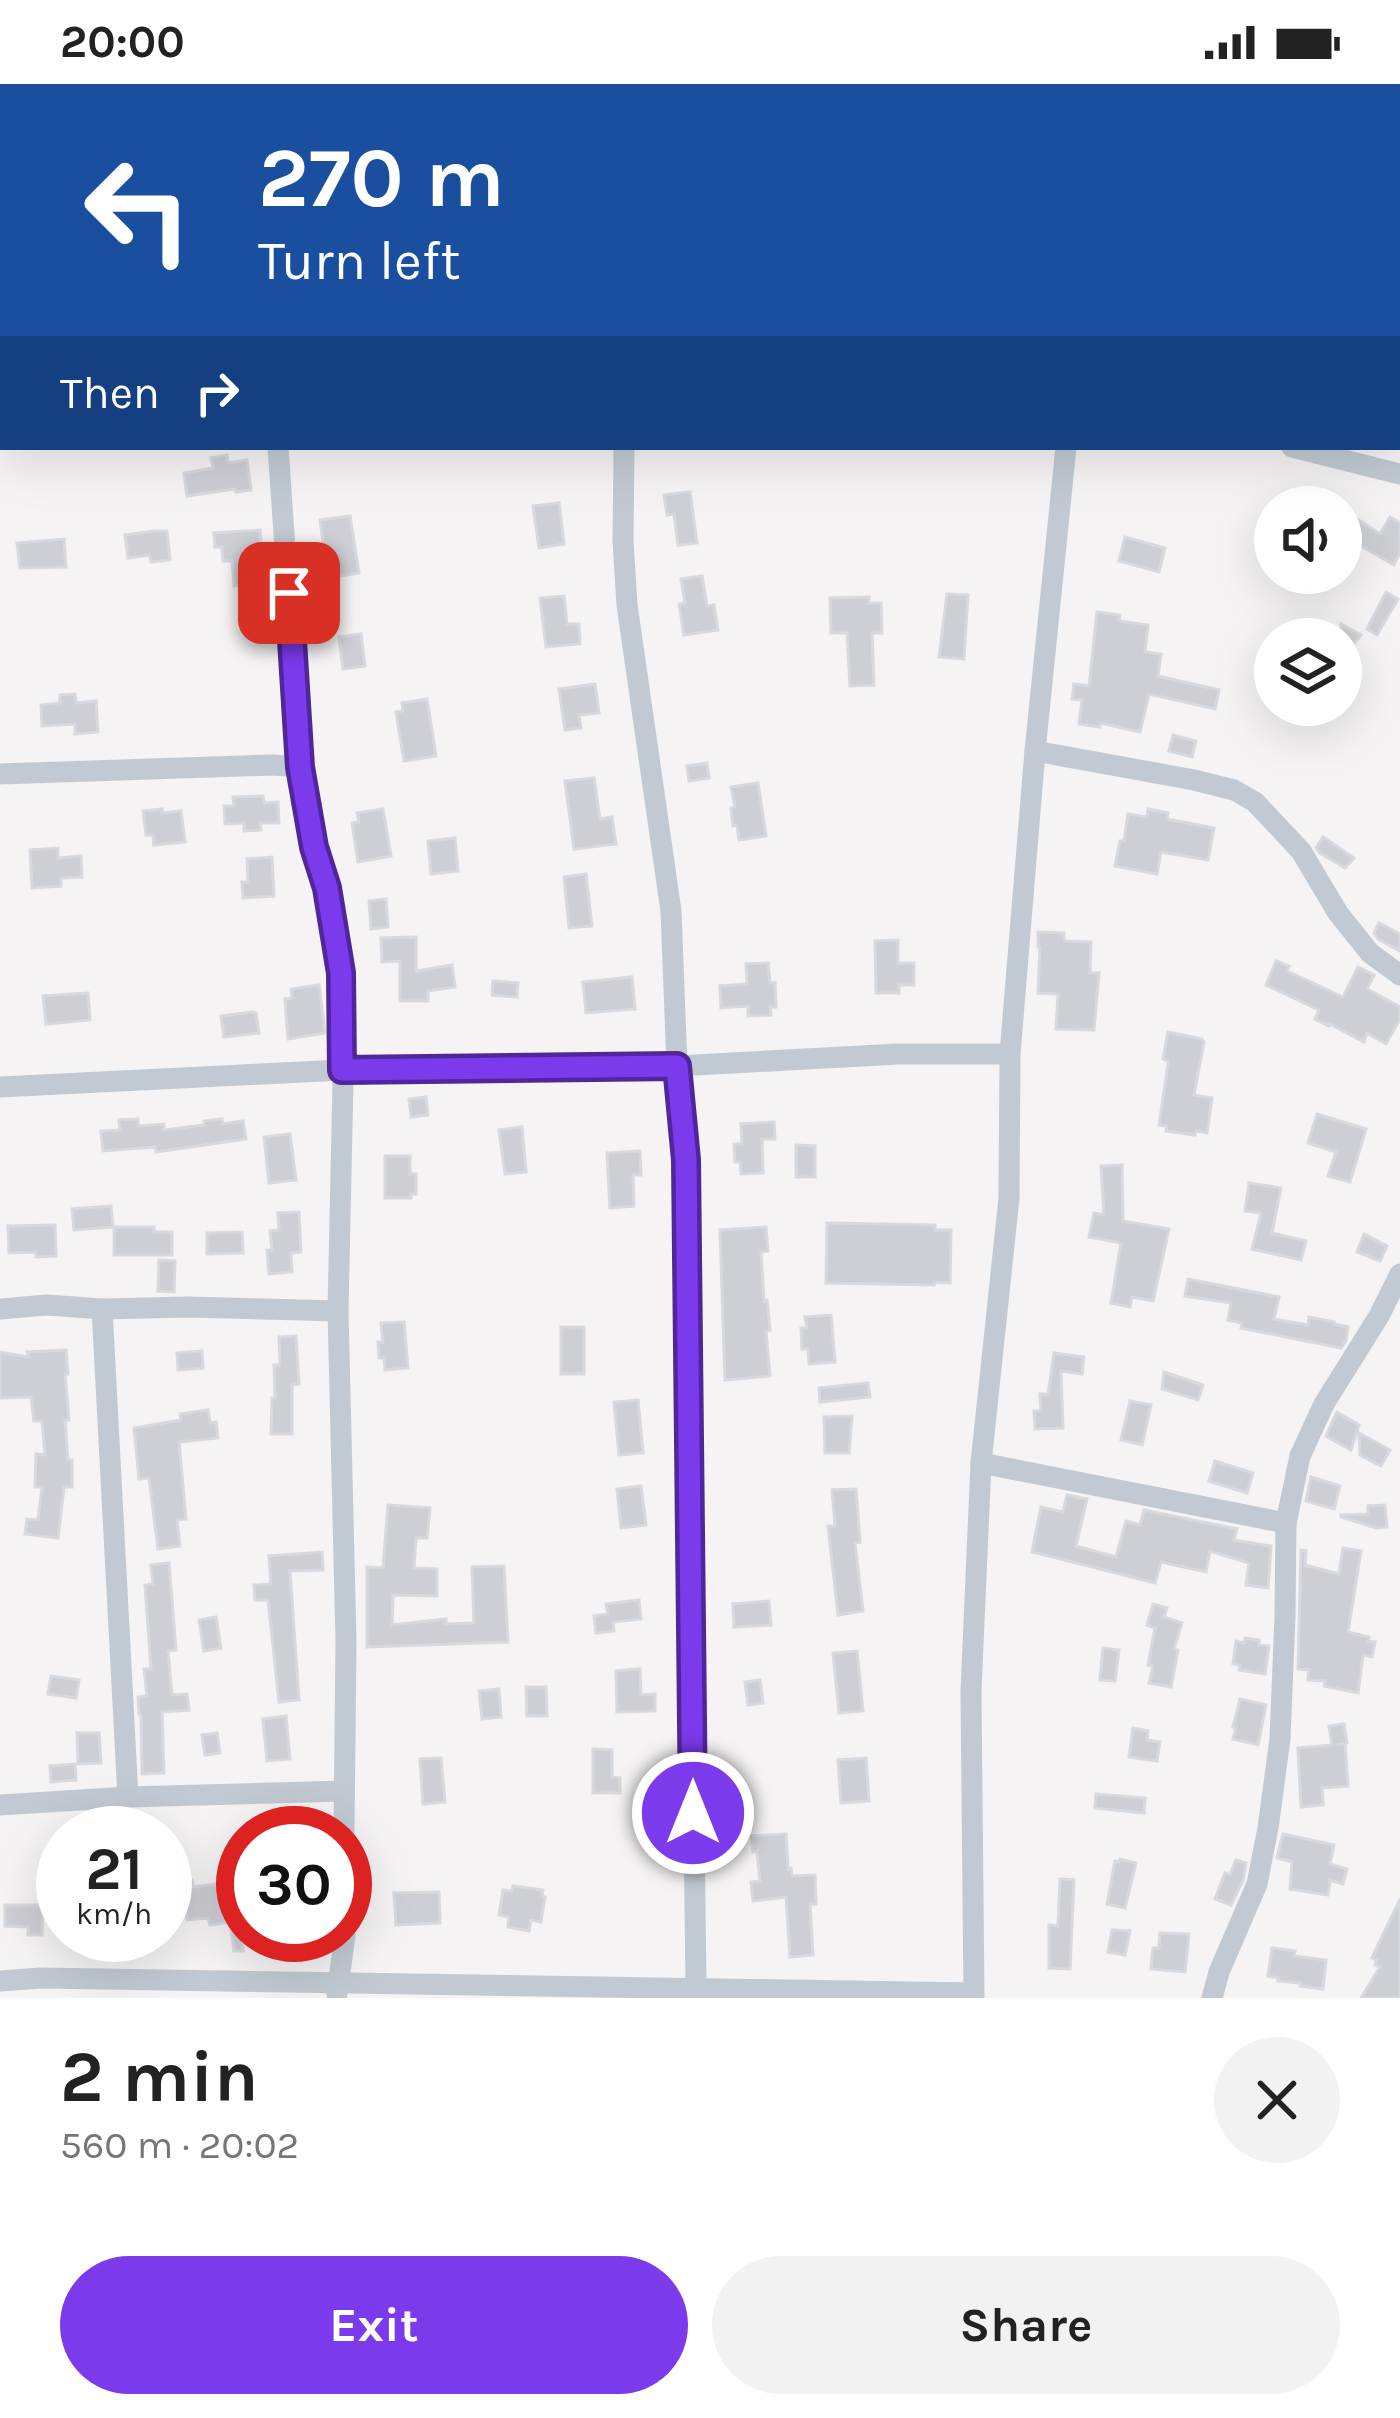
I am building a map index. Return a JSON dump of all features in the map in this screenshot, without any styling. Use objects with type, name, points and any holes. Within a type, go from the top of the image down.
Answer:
[{"type":"street","points":[[278,450],[300,767],[341,973],[338,1312],[346,1641],[344,1806]]},
{"type":"street","points":[[624,450],[627,605],[671,911],[686,1160],[696,1987]]},
{"type":"street","points":[[0,1981],[41,1978],[338,1991],[696,1987],[973,1996],[971,1691],[981,1463],[1009,1198],[1010,1054],[1066,450]]},
{"type":"street","points":[[1304,450],[1400,474]]},
{"type":"street","points":[[1035,752],[1194,780],[1234,790],[1255,802],[1300,851],[1338,913],[1370,953],[1400,974]]},
{"type":"street","points":[[0,774],[300,767]]},
{"type":"street","points":[[0,1087],[342,1070],[677,1066],[898,1054],[1010,1054]]},
{"type":"street","points":[[1212,1998],[1257,1884],[1268,1828],[1280,1739],[1286,1523],[1300,1456],[1324,1404],[1400,1274]]},
{"type":"street","points":[[0,1309],[47,1305],[338,1312]]},
{"type":"street","points":[[103,1309],[128,1797]]},
{"type":"street","points":[[981,1463],[1286,1523]]},
{"type":"street","points":[[0,1805],[344,1791]]},
{"type":"building","points":[[227,455],[228,463],[247,460],[251,490],[187,496],[184,473],[213,468],[211,458]]},
{"type":"building","points":[[690,492],[697,543],[678,545],[674,514],[667,515],[664,495]]},
{"type":"building","points":[[559,503],[564,544],[539,548],[533,506]]},
{"type":"building","points":[[350,516],[359,573],[328,578],[320,520]]},
{"type":"building","points":[[1390,517],[1400,523],[1400,553],[1394,565],[1362,547],[1362,522],[1380,534]]},
{"type":"building","points":[[260,530],[264,584],[234,586],[232,561],[223,561],[214,533]]},
{"type":"building","points":[[167,531],[170,560],[151,562],[150,555],[128,558],[125,535]]},
{"type":"building","points":[[1125,537],[1165,548],[1159,572],[1119,561]]},
{"type":"building","points":[[64,539],[66,567],[20,568],[17,543]]},
{"type":"building","points":[[702,576],[707,606],[714,605],[718,630],[684,635],[681,579]]},
{"type":"building","points":[[1386,592],[1398,599],[1377,635],[1367,629]]},
{"type":"building","points":[[947,594],[968,595],[964,659],[939,657]]},
{"type":"building","points":[[564,596],[567,624],[579,624],[580,644],[546,647],[540,598]]},
{"type":"building","points":[[869,597],[869,603],[881,603],[882,633],[872,633],[874,685],[850,686],[847,633],[831,633],[830,598]]},
{"type":"building","points":[[1097,612],[1148,625],[1145,652],[1161,654],[1158,676],[1219,690],[1215,709],[1149,694],[1140,732],[1101,723],[1100,727],[1079,724],[1082,700],[1072,699],[1074,684],[1089,686]]},
{"type":"building","points":[[361,634],[365,666],[343,669],[339,637]]},
{"type":"building","points":[[595,684],[599,713],[579,715],[581,728],[565,730],[559,689]]},
{"type":"building","points":[[75,694],[76,703],[96,701],[98,732],[75,734],[75,724],[42,726],[41,705],[60,703],[60,695]]},
{"type":"building","points":[[427,699],[436,756],[404,761],[396,712],[403,711],[402,703]]},
{"type":"building","points":[[1173,735],[1196,741],[1192,757],[1169,751]]},
{"type":"building","points":[[707,763],[709,778],[689,781],[687,766]]},
{"type":"building","points":[[594,778],[600,819],[612,817],[616,844],[574,849],[565,781]]},
{"type":"building","points":[[758,783],[766,836],[739,840],[737,825],[733,826],[731,787]]},
{"type":"building","points":[[263,796],[264,803],[278,802],[279,823],[260,823],[261,830],[244,831],[244,823],[225,824],[224,806],[234,806],[233,797]]},
{"type":"building","points":[[162,809],[162,813],[181,811],[185,842],[154,845],[153,835],[146,835],[143,811]]},
{"type":"building","points":[[383,809],[391,856],[358,862],[352,823],[359,822],[357,813]]},
{"type":"building","points":[[1148,809],[1168,813],[1167,819],[1214,828],[1208,860],[1161,852],[1157,874],[1115,866],[1128,814],[1147,817]]},
{"type":"building","points":[[1323,837],[1354,858],[1345,868],[1316,848]]},
{"type":"building","points":[[455,838],[458,871],[431,874],[428,841]]},
{"type":"building","points":[[58,848],[58,858],[81,856],[82,877],[61,878],[61,886],[32,888],[30,850]]},
{"type":"building","points":[[272,857],[274,896],[243,898],[247,859]]},
{"type":"building","points":[[586,874],[592,926],[569,928],[564,877]]},
{"type":"building","points":[[386,899],[388,927],[371,929],[369,901]]},
{"type":"building","points":[[1379,923],[1400,934],[1400,951],[1378,939],[1374,933]]},
{"type":"building","points":[[1038,932],[1064,933],[1064,941],[1091,942],[1090,973],[1099,973],[1094,1030],[1056,1029],[1058,994],[1038,993]]},
{"type":"building","points":[[416,937],[416,971],[452,965],[455,987],[428,991],[428,1001],[400,1001],[400,961],[382,962],[381,938]]},
{"type":"building","points":[[898,940],[898,963],[914,963],[914,985],[899,985],[899,993],[876,993],[875,941]]},
{"type":"building","points":[[1276,961],[1289,966],[1287,971],[1343,997],[1358,967],[1374,975],[1367,989],[1400,1007],[1400,1019],[1386,1044],[1367,1033],[1364,1042],[1329,1026],[1315,1019],[1319,1010],[1266,985]]},
{"type":"building","points":[[768,963],[770,983],[775,983],[776,1007],[770,1007],[771,1015],[748,1016],[748,1006],[721,1008],[720,986],[747,984],[746,964]]},
{"type":"building","points":[[632,977],[635,1009],[586,1013],[583,982]]},
{"type":"building","points":[[493,981],[518,983],[517,997],[492,995]]},
{"type":"building","points":[[319,985],[325,1033],[288,1039],[285,999],[292,998],[291,989]]},
{"type":"building","points":[[88,993],[90,1020],[46,1024],[43,996]]},
{"type":"building","points":[[252,1012],[259,1033],[224,1037],[221,1016]]},
{"type":"building","points":[[1168,1032],[1204,1042],[1194,1095],[1212,1098],[1207,1133],[1166,1131],[1167,1126],[1159,1125]]},
{"type":"building","points":[[426,1097],[428,1115],[411,1117],[409,1099]]},
{"type":"building","points":[[1317,1114],[1366,1129],[1350,1182],[1328,1176],[1336,1152],[1308,1143]]},
{"type":"building","points":[[138,1119],[138,1126],[164,1124],[164,1130],[204,1125],[204,1121],[243,1121],[246,1139],[156,1152],[155,1147],[103,1151],[101,1131],[120,1130],[119,1120]]},
{"type":"building","points":[[774,1122],[775,1139],[762,1139],[763,1173],[741,1174],[734,1144],[742,1144],[741,1124]]},
{"type":"building","points":[[522,1127],[526,1172],[505,1174],[499,1130]]},
{"type":"building","points":[[290,1134],[296,1180],[269,1183],[264,1137]]},
{"type":"building","points":[[796,1145],[815,1146],[815,1177],[796,1177]]},
{"type":"building","points":[[640,1151],[641,1175],[633,1175],[634,1206],[610,1208],[607,1153]]},
{"type":"building","points":[[385,1156],[410,1156],[410,1174],[416,1174],[416,1194],[411,1198],[385,1198]]},
{"type":"building","points":[[1122,1165],[1123,1221],[1169,1229],[1153,1301],[1132,1297],[1130,1307],[1111,1303],[1121,1243],[1089,1237],[1094,1213],[1104,1215],[1101,1166]]},
{"type":"building","points":[[1249,1183],[1281,1188],[1272,1233],[1306,1241],[1301,1260],[1252,1249],[1261,1213],[1245,1211]]},
{"type":"building","points":[[111,1206],[113,1227],[74,1230],[72,1209]]},
{"type":"building","points":[[299,1212],[301,1252],[291,1253],[292,1272],[269,1274],[267,1250],[272,1250],[270,1231],[279,1230],[278,1213]]},
{"type":"building","points":[[827,1223],[935,1225],[935,1230],[951,1230],[950,1283],[826,1283]]},
{"type":"building","points":[[55,1225],[56,1256],[9,1253],[8,1226]]},
{"type":"building","points":[[114,1227],[172,1232],[172,1255],[114,1255]]},
{"type":"building","points":[[766,1227],[768,1251],[761,1252],[770,1376],[725,1380],[720,1230]]},
{"type":"building","points":[[242,1232],[243,1253],[207,1254],[207,1233]]},
{"type":"building","points":[[1364,1234],[1387,1246],[1380,1261],[1357,1252]]},
{"type":"building","points":[[159,1260],[175,1261],[174,1292],[158,1291]]},
{"type":"building","points":[[1188,1279],[1279,1297],[1274,1319],[1308,1325],[1309,1317],[1334,1322],[1348,1327],[1346,1341],[1341,1348],[1241,1328],[1242,1323],[1228,1320],[1231,1303],[1185,1296]]},
{"type":"building","points":[[831,1315],[835,1362],[809,1364],[808,1348],[802,1349],[805,1317]]},
{"type":"building","points":[[404,1322],[408,1368],[385,1370],[384,1358],[379,1358],[381,1323]]},
{"type":"building","points":[[561,1327],[584,1327],[584,1374],[561,1374]]},
{"type":"building","points":[[296,1336],[299,1384],[292,1385],[292,1434],[271,1434],[279,1337]]},
{"type":"building","points":[[66,1350],[69,1420],[65,1420],[72,1487],[64,1487],[58,1538],[25,1534],[27,1519],[38,1520],[42,1487],[35,1487],[36,1454],[45,1455],[42,1421],[34,1421],[31,1397],[0,1398],[0,1352],[28,1357],[27,1352]]},
{"type":"building","points":[[202,1351],[203,1368],[178,1370],[177,1353]]},
{"type":"building","points":[[1054,1353],[1084,1357],[1082,1374],[1061,1371],[1063,1428],[1035,1429],[1034,1411],[1041,1411],[1040,1394],[1048,1394]]},
{"type":"building","points":[[1164,1372],[1203,1385],[1198,1400],[1162,1389]]},
{"type":"building","points":[[868,1383],[870,1397],[820,1402],[819,1388]]},
{"type":"building","points":[[638,1400],[643,1453],[619,1455],[614,1402]]},
{"type":"building","points":[[1130,1401],[1151,1405],[1142,1445],[1121,1440]]},
{"type":"building","points":[[208,1410],[218,1438],[179,1442],[186,1519],[177,1520],[180,1546],[158,1549],[149,1478],[139,1479],[134,1428]]},
{"type":"building","points":[[1337,1412],[1359,1425],[1351,1450],[1326,1436]]},
{"type":"building","points":[[852,1416],[849,1453],[825,1453],[824,1417]]},
{"type":"building","points":[[1359,1433],[1390,1450],[1381,1466],[1360,1455]]},
{"type":"building","points":[[1215,1461],[1253,1473],[1247,1493],[1209,1481]]},
{"type":"building","points":[[1311,1477],[1340,1486],[1334,1509],[1306,1501]]},
{"type":"building","points":[[641,1486],[646,1525],[621,1528],[617,1489]]},
{"type":"building","points":[[856,1489],[860,1542],[855,1543],[863,1611],[838,1615],[828,1526],[835,1526],[832,1490]]},
{"type":"building","points":[[1067,1495],[1087,1499],[1076,1546],[1116,1557],[1126,1521],[1140,1525],[1144,1510],[1237,1529],[1234,1540],[1271,1546],[1268,1588],[1246,1585],[1249,1563],[1210,1551],[1206,1572],[1161,1562],[1155,1583],[1032,1552],[1041,1507],[1063,1512]]},
{"type":"building","points":[[388,1505],[430,1508],[427,1538],[416,1538],[414,1568],[437,1569],[437,1596],[393,1595],[392,1625],[446,1619],[446,1624],[474,1623],[472,1567],[504,1566],[508,1642],[367,1647],[367,1567],[383,1568]]},
{"type":"building","points":[[1385,1505],[1387,1527],[1341,1517],[1368,1514],[1368,1506]]},
{"type":"building","points":[[1343,1548],[1361,1551],[1348,1632],[1375,1642],[1372,1657],[1363,1655],[1358,1693],[1308,1680],[1309,1670],[1298,1669],[1301,1550],[1306,1551],[1305,1565],[1339,1574]]},
{"type":"building","points":[[322,1552],[323,1570],[290,1571],[299,1700],[279,1702],[268,1600],[255,1600],[254,1585],[271,1584],[269,1556]]},
{"type":"building","points":[[169,1563],[176,1650],[168,1651],[172,1695],[187,1694],[189,1710],[162,1712],[164,1773],[142,1774],[138,1697],[147,1696],[144,1669],[151,1669],[145,1585],[153,1584],[151,1565]]},
{"type":"building","points":[[639,1600],[641,1619],[613,1622],[614,1631],[596,1633],[594,1616],[608,1614],[606,1604]]},
{"type":"building","points":[[769,1601],[771,1625],[734,1627],[733,1604]]},
{"type":"building","points":[[1153,1604],[1167,1608],[1164,1617],[1182,1623],[1171,1687],[1149,1683],[1155,1628],[1147,1625]]},
{"type":"building","points":[[216,1617],[221,1648],[204,1651],[199,1620]]},
{"type":"building","points":[[1245,1638],[1269,1646],[1265,1674],[1239,1670],[1240,1665],[1233,1664],[1236,1641],[1244,1643]]},
{"type":"building","points":[[1103,1648],[1119,1650],[1115,1681],[1100,1680]]},
{"type":"building","points":[[857,1651],[863,1711],[839,1713],[833,1653]]},
{"type":"building","points":[[640,1669],[641,1695],[655,1694],[655,1711],[617,1712],[616,1671]]},
{"type":"building","points":[[51,1676],[79,1680],[76,1698],[48,1694]]},
{"type":"building","points":[[760,1680],[763,1703],[748,1705],[745,1682]]},
{"type":"building","points":[[526,1687],[546,1687],[547,1716],[527,1716]]},
{"type":"building","points":[[499,1689],[501,1717],[482,1719],[479,1691]]},
{"type":"building","points":[[1240,1699],[1266,1705],[1258,1745],[1233,1739]]},
{"type":"building","points":[[286,1716],[290,1759],[267,1761],[263,1719]]},
{"type":"building","points":[[1344,1724],[1347,1743],[1335,1745],[1345,1744],[1348,1786],[1322,1788],[1323,1805],[1301,1807],[1298,1748],[1332,1745],[1329,1726]]},
{"type":"building","points":[[1133,1728],[1148,1731],[1147,1740],[1160,1742],[1157,1761],[1129,1757]]},
{"type":"building","points":[[77,1733],[99,1733],[101,1763],[78,1764]]},
{"type":"building","points":[[217,1733],[220,1753],[205,1755],[202,1735]]},
{"type":"building","points":[[593,1749],[612,1750],[612,1777],[620,1778],[620,1793],[593,1793]]},
{"type":"building","points":[[441,1758],[445,1802],[423,1804],[420,1759]]},
{"type":"building","points":[[866,1758],[869,1801],[841,1803],[838,1760]]},
{"type":"building","points":[[75,1764],[76,1780],[51,1782],[50,1766]]},
{"type":"building","points":[[1096,1794],[1145,1798],[1144,1813],[1095,1808]]},
{"type":"building","points":[[786,1834],[792,1876],[815,1875],[816,1904],[810,1904],[813,1955],[790,1957],[786,1897],[753,1901],[751,1882],[760,1881],[751,1836]]},
{"type":"building","points":[[1283,1834],[1334,1845],[1330,1864],[1347,1869],[1343,1884],[1330,1880],[1328,1895],[1290,1889],[1292,1862],[1277,1858]]},
{"type":"building","points":[[1236,1860],[1246,1863],[1231,1905],[1215,1899]]},
{"type":"building","points":[[1115,1861],[1136,1863],[1125,1908],[1107,1904]]},
{"type":"building","points":[[1060,1879],[1074,1880],[1070,1969],[1049,1968],[1049,1925],[1058,1926]]},
{"type":"building","points":[[192,1880],[193,1887],[216,1884],[216,1924],[210,1925],[208,1918],[192,1920]]},
{"type":"building","points":[[513,1886],[543,1890],[541,1922],[531,1920],[529,1931],[508,1927],[509,1917],[499,1915],[503,1890],[512,1891]]},
{"type":"building","points":[[439,1892],[440,1923],[396,1925],[394,1893]]},
{"type":"building","points":[[1400,1899],[1400,1998],[1361,1998],[1380,1967],[1372,1958]]},
{"type":"building","points":[[5,1905],[36,1905],[36,1935],[28,1935],[28,1927],[5,1926]]},
{"type":"building","points":[[1112,1930],[1130,1931],[1125,1955],[1108,1952]]},
{"type":"building","points":[[1160,1933],[1189,1934],[1185,1972],[1151,1969]]},
{"type":"building","points":[[1272,1948],[1326,1960],[1323,1989],[1268,1976]]},
{"type":"route","points":[[289,593],[300,767],[341,973],[342,1070],[677,1066],[686,1160],[693,1813]]}]
